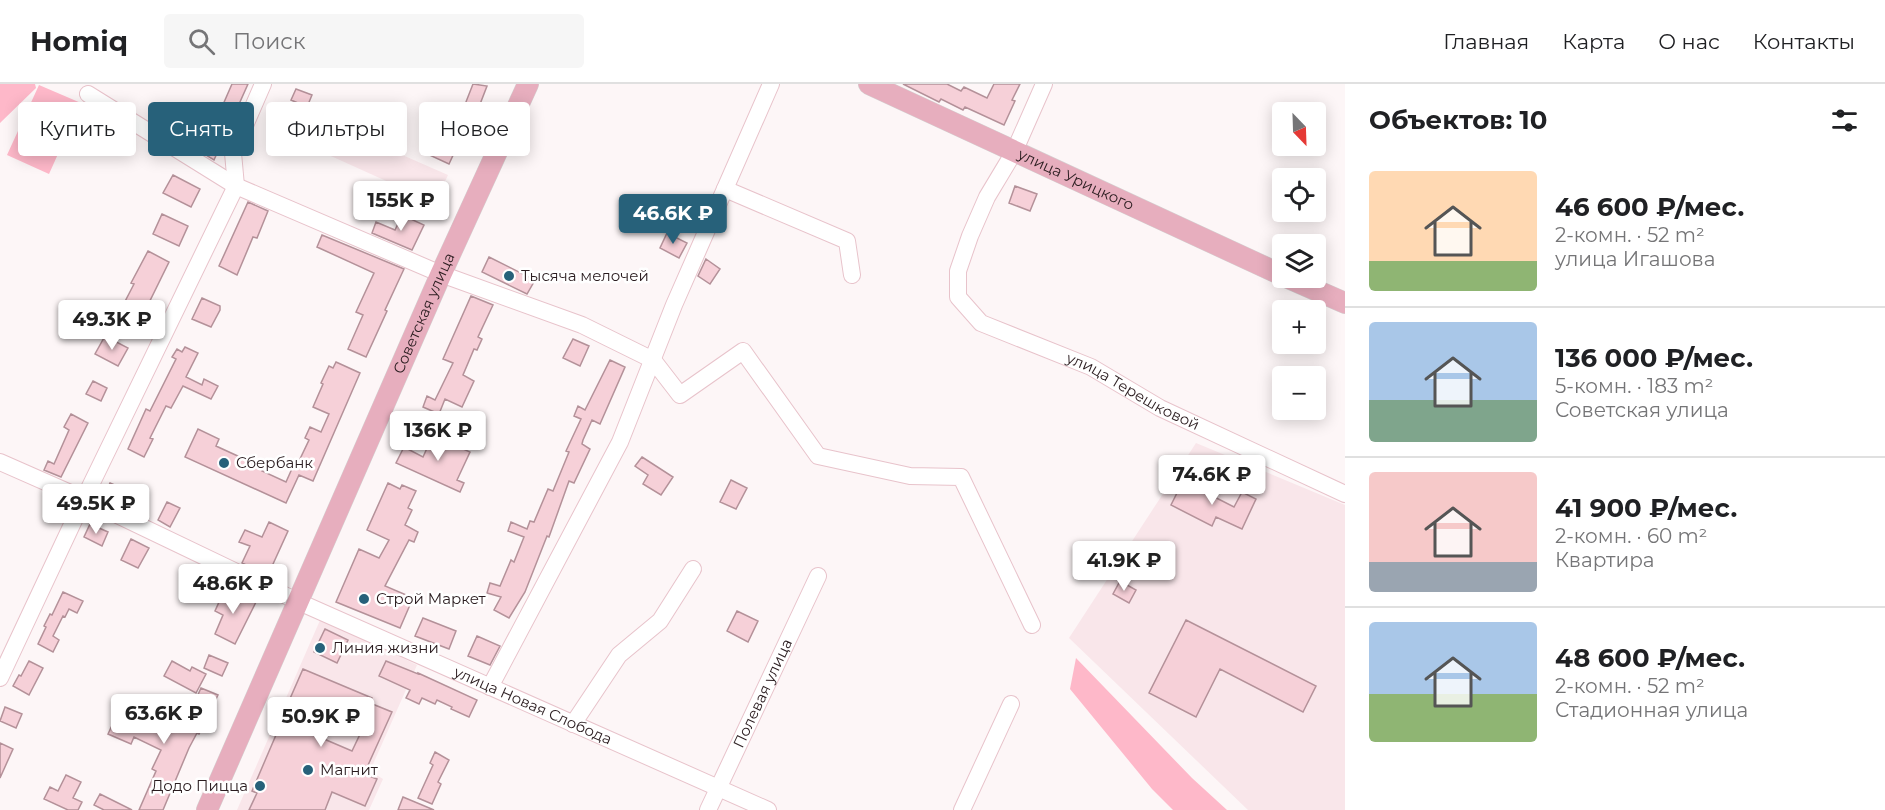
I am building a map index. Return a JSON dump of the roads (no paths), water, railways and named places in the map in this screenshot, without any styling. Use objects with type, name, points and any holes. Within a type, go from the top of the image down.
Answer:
[{"type":"main road","name":"Советская улица","points":[[207,810],[441,274],[528,84]]},
{"type":"main road","name":"улица Урицкого","points":[[869,84],[1272,270]]},
{"type":"main road","points":[[1311,288],[1345,303]]},
{"type":"street","points":[[0,678],[236,186],[233,153],[263,84]]},
{"type":"street","points":[[490,687],[620,442],[674,305],[771,84]]},
{"type":"street","points":[[1014,153],[1044,84]]},
{"type":"street","points":[[88,94],[236,186],[441,274],[582,325],[652,360],[680,395],[743,351],[818,456],[910,476],[961,477],[1032,626]]},
{"type":"street","name":"улица Терешковой","points":[[1014,153],[987,197],[958,271],[958,297],[981,323],[1091,368],[1160,408],[1345,494]]},
{"type":"street","points":[[725,189],[847,241],[852,275]]},
{"type":"street","name":"улица Новая Слобода","points":[[0,462],[84,499],[299,602],[768,810]]},
{"type":"street","points":[[573,724],[619,655],[660,621],[693,569]]},
{"type":"street","name":"Полевая улица","points":[[708,810],[818,576]]},
{"type":"street","points":[[962,810],[1011,704]]},
{"type":"place","name":"Тысяча мелочей","points":[[509,276]]},
{"type":"place","name":"Сбербанк","points":[[224,463]]},
{"type":"place","name":"Строй Маркет","points":[[364,599]]},
{"type":"place","name":"Линия жизни","points":[[320,648]]},
{"type":"place","name":"Магнит","points":[[308,770]]},
{"type":"place","name":"Додо Пицца","points":[[260,786]]}]
